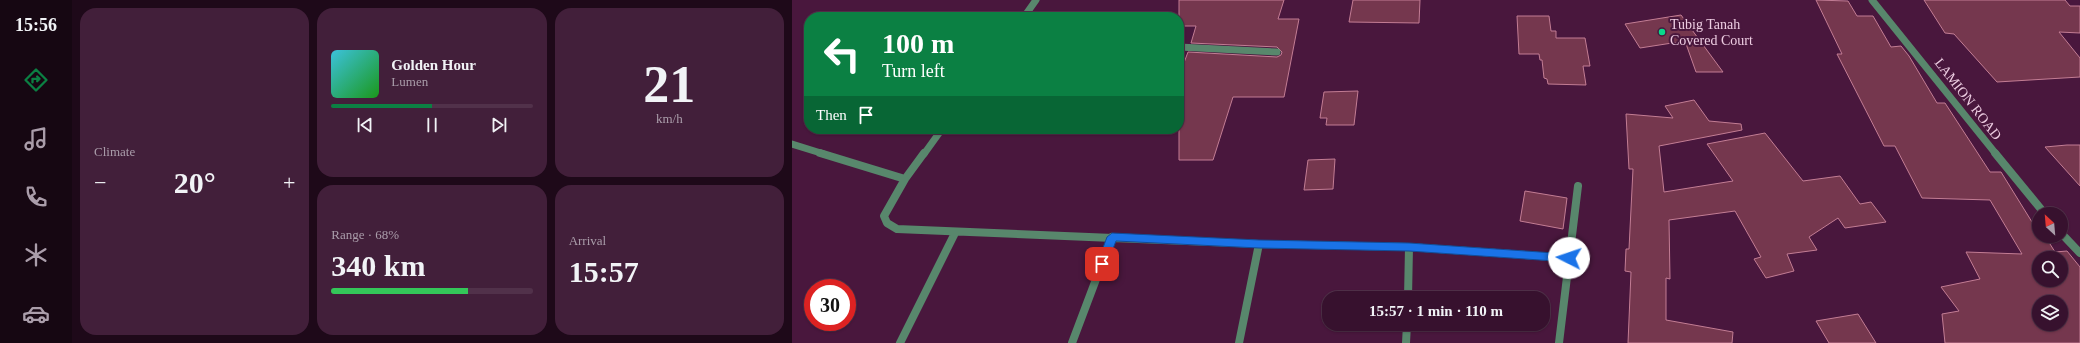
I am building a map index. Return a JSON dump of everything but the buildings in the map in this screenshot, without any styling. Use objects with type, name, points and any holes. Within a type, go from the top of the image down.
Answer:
[{"type":"street","points":[[1028,12],[1036,0]]},
{"type":"street","name":"LAMION ROAD","points":[[1872,0],[1956,107],[2039,207]]},
{"type":"street","points":[[1184,47],[1277,52]]},
{"type":"street","points":[[938,134],[905,179],[884,216],[887,223],[897,229],[955,233],[1112,237],[1259,244],[1409,247],[1569,258]]},
{"type":"street","points":[[792,144],[905,179]]},
{"type":"street","points":[[1559,343],[1578,186]]},
{"type":"street","points":[[900,343],[955,233]]},
{"type":"street","points":[[1072,343],[1112,237]]},
{"type":"street","points":[[2068,241],[2080,254]]},
{"type":"street","points":[[1239,343],[1259,244]]},
{"type":"street","points":[[1408,291],[1409,247]]},
{"type":"street","points":[[1406,343],[1407,331]]},
{"type":"place","name":"Tubig Tanah Covered Court","points":[[1662,32]]},
{"type":"route","points":[[1102,264],[1112,237],[1259,244],[1409,247],[1569,258]]}]
